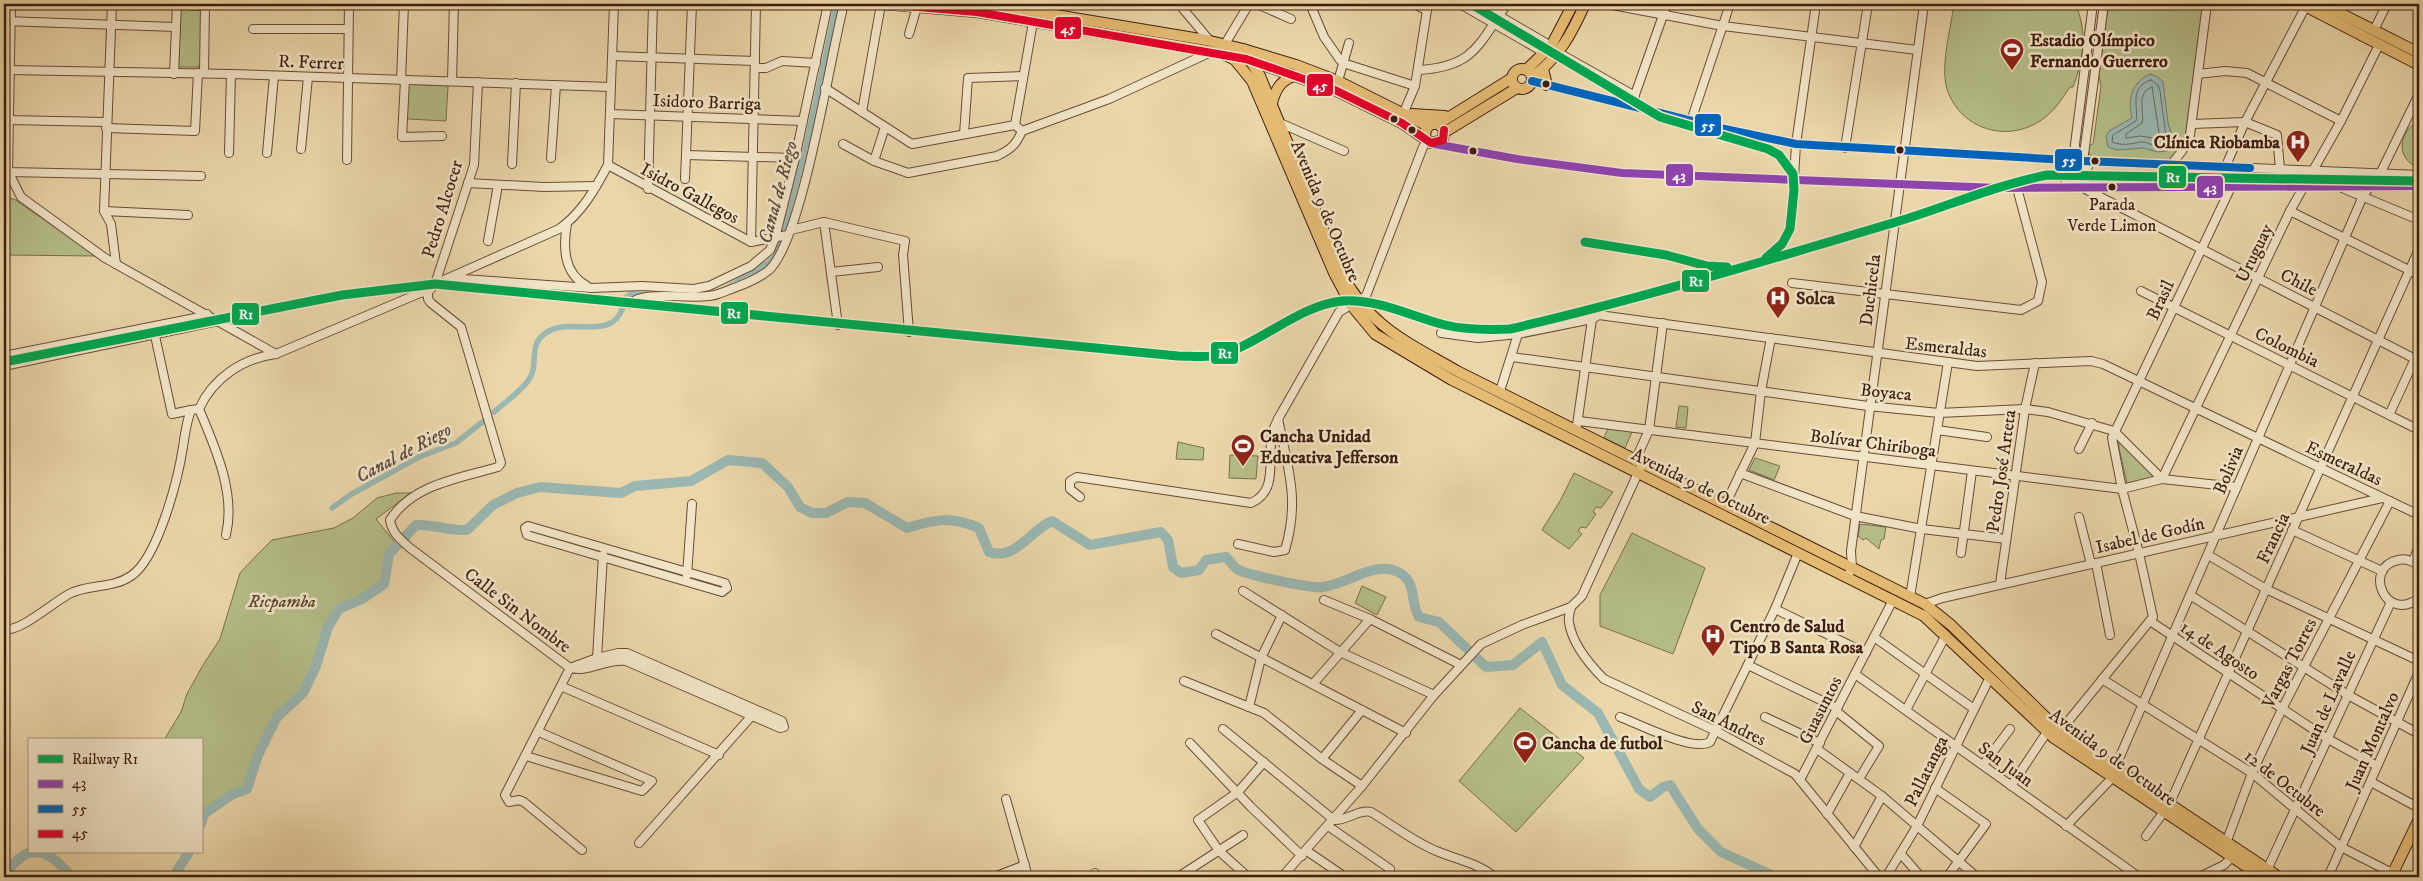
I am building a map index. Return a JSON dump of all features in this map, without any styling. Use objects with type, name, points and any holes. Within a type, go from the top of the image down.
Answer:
[{"type":"main road","points":[[882,4],[1002,16],[1033,22],[1243,49],[1296,65],[1338,81],[1445,132]]},
{"type":"main road","points":[[1430,141],[1424,133],[1433,125],[1467,108],[1512,78],[1517,71],[1530,76],[1543,69],[1573,4]]},
{"type":"main road","points":[[1002,5],[1217,47],[1296,75],[1364,104],[1430,141],[1443,140],[1445,132],[1517,88],[1525,89],[1530,76],[1576,23],[1584,4]]},
{"type":"main road","points":[[2322,4],[2419,53]]},
{"type":"main road","points":[[2305,5],[2419,65]]},
{"type":"main road","name":"Avenida 9 de Octubre","points":[[1217,47],[1235,60],[1252,81],[1334,273],[1358,305],[1376,322],[1457,371],[1577,425],[1638,466],[1798,553],[1835,565]]},
{"type":"main road","name":"Avenida 9 de Octubre","points":[[1243,49],[1260,76],[1272,103],[1340,270],[1367,326],[1384,342],[1452,380],[1725,505],[1835,565],[1926,604],[1951,625],[2054,734]]},
{"type":"main road","points":[[1543,69],[1547,85]]},
{"type":"main road","points":[[1272,103],[1276,89],[1285,79],[1296,75]]},
{"type":"main road","points":[[1512,78],[1517,88]]},
{"type":"main road","points":[[1404,112],[1444,116],[1467,108]]},
{"type":"main road","name":"Avenida 9 de Octubre","points":[[1850,572],[1894,600],[1924,616],[2054,734],[2167,809],[2226,843],[2259,874]]},
{"type":"main road","name":"Avenida 9 de Octubre","points":[[2167,809],[2231,858],[2259,874],[2279,877]]},
{"type":"main road","points":[[2394,876],[2419,819]]},
{"type":"street","points":[[8,172],[9,70],[7,21],[11,4]]},
{"type":"street","points":[[112,4],[104,210],[111,224],[116,264]]},
{"type":"street","points":[[174,74],[177,4]]},
{"type":"street","points":[[8,120],[195,131],[205,4]]},
{"type":"street","points":[[347,160],[349,4]]},
{"type":"street","points":[[404,4],[402,137],[442,136]]},
{"type":"street","points":[[452,81],[454,4]]},
{"type":"street","points":[[4,630],[20,627],[46,607],[72,592],[101,588],[132,576],[145,562],[150,554],[167,508],[177,474],[185,424],[203,400],[235,366],[259,356],[276,354],[420,293],[428,292],[435,284],[568,223],[596,186],[608,166],[614,4]]},
{"type":"street","points":[[648,189],[653,4]]},
{"type":"street","points":[[685,179],[692,4]]},
{"type":"street","points":[[751,242],[756,4]]},
{"type":"street","points":[[448,278],[591,288],[642,286],[694,290],[709,286],[762,259],[770,250],[776,238],[828,4]]},
{"type":"street","points":[[630,304],[640,297],[709,298],[769,270],[777,261],[789,233],[810,159],[844,4]]},
{"type":"street","points":[[862,112],[882,4]]},
{"type":"street","points":[[1180,4],[1217,47]]},
{"type":"street","points":[[843,144],[874,161],[913,173],[997,156],[1016,145],[1022,131],[1109,100],[1217,47],[1249,4]]},
{"type":"street","points":[[1257,4],[1291,19]]},
{"type":"street","points":[[1310,4],[1324,37],[1340,60],[1415,86]]},
{"type":"street","points":[[1404,112],[1415,86],[1427,7],[1414,4]]},
{"type":"street","points":[[1460,4],[1494,24],[1551,51],[1635,96]]},
{"type":"street","points":[[1480,4],[1551,51]]},
{"type":"street","points":[[1418,70],[1436,69],[1458,63],[1478,47],[1507,4]]},
{"type":"street","points":[[1607,4],[1723,26],[1917,50]]},
{"type":"street","points":[[1631,106],[1667,4]]},
{"type":"street","points":[[1691,121],[1730,4]]},
{"type":"street","points":[[1794,178],[1796,144],[1816,4]]},
{"type":"street","points":[[1845,148],[1868,4]]},
{"type":"street","name":"Duchicela","points":[[1850,572],[1850,551],[1868,406],[1877,354],[1924,4]]},
{"type":"street","points":[[2085,188],[2078,178],[2073,160],[2093,4]]},
{"type":"street","points":[[2055,188],[2070,185],[2078,178],[2084,161],[2104,4]]},
{"type":"street","points":[[2172,165],[2190,135],[2207,4]]},
{"type":"street","points":[[2374,30],[2387,4]]},
{"type":"street","points":[[1002,5],[1002,16]]},
{"type":"street","points":[[2231,186],[2228,161],[2245,122],[2267,84],[2305,5]]},
{"type":"street","points":[[909,34],[917,7]]},
{"type":"street","points":[[7,21],[176,27]]},
{"type":"street","points":[[1015,125],[1033,22]]},
{"type":"street","points":[[253,29],[348,29]]},
{"type":"street","points":[[1338,81],[1349,43]]},
{"type":"street","name":"Uruguay","points":[[2162,479],[2290,211],[2315,170],[2379,45]]},
{"type":"street","points":[[613,56],[690,59],[755,65],[766,68],[782,61],[816,63]]},
{"type":"street","name":"R. Ferrer","points":[[9,70],[201,73],[611,87]]},
{"type":"street","points":[[2198,74],[2237,71],[2248,73],[2340,122]]},
{"type":"street","points":[[229,152],[231,74]]},
{"type":"street","points":[[267,153],[274,76]]},
{"type":"street","points":[[964,134],[968,78],[1023,76]]},
{"type":"street","points":[[1530,76],[1547,85],[1691,121],[1796,144],[2095,162],[2419,175]]},
{"type":"street","points":[[301,150],[308,77]]},
{"type":"street","name":"Pedro Alcocer","points":[[435,284],[474,165],[478,82]]},
{"type":"street","points":[[512,164],[516,83]]},
{"type":"street","points":[[552,158],[556,85]]},
{"type":"street","points":[[825,88],[914,144],[1015,125]]},
{"type":"street","points":[[2380,174],[2419,94]]},
{"type":"street","name":"Isidoro Barriga","points":[[610,114],[803,121]]},
{"type":"street","points":[[2192,124],[2245,122],[2277,135],[2280,169]]},
{"type":"street","points":[[1280,123],[1344,152]]},
{"type":"street","points":[[1015,125],[1022,131]]},
{"type":"street","points":[[874,161],[885,127]]},
{"type":"street","points":[[1080,497],[1070,489],[1070,481],[1077,476],[1251,503],[1261,498],[1268,485],[1272,433],[1278,419],[1339,312],[1358,305],[1366,296],[1423,148],[1430,141],[1517,159],[1622,173],[1794,178],[2017,188],[2419,186]]},
{"type":"street","points":[[686,155],[795,158]]},
{"type":"street","points":[[2055,188],[2062,186],[2070,178],[2068,166],[2062,159]]},
{"type":"street","points":[[2094,188],[2086,181],[2085,174],[2089,165],[2095,162]]},
{"type":"street","points":[[4,163],[21,197],[116,264],[276,354]]},
{"type":"street","name":"Isidro Gallegos","points":[[608,166],[648,189],[751,242],[776,238],[824,222],[905,241],[903,255],[909,332]]},
{"type":"street","points":[[8,172],[201,176]]},
{"type":"street","points":[[468,183],[596,186]]},
{"type":"street","points":[[4,184],[13,184]]},
{"type":"street","points":[[488,241],[498,185]]},
{"type":"street","name":"Bolivia","points":[[2066,826],[2113,773],[2363,196],[2371,185]]},
{"type":"street","name":"Brasil","points":[[2150,621],[2154,613],[2122,489],[2112,443],[2114,431],[2231,186]]},
{"type":"street","points":[[2338,186],[2419,220]]},
{"type":"street","points":[[1792,283],[2020,310],[2038,301],[2042,282],[2017,188]]},
{"type":"street","name":"Chile","points":[[2085,188],[2316,307],[2377,341],[2417,360]]},
{"type":"street","points":[[104,210],[188,214]]},
{"type":"street","points":[[2290,211],[2419,276]]},
{"type":"street","points":[[824,222],[838,324]]},
{"type":"street","points":[[568,223],[564,252],[567,264],[580,282],[591,288]]},
{"type":"street","name":"Francia","points":[[2146,836],[2167,809],[2419,249]]},
{"type":"street","points":[[477,265],[477,273],[482,280]]},
{"type":"street","points":[[831,272],[878,267]]},
{"type":"street","name":"Colombia","points":[[2141,291],[2419,430]]},
{"type":"street","name":"Calle Sin Nombre","points":[[428,292],[428,299],[431,303],[461,327],[501,461],[498,467],[421,490],[390,520],[396,536],[410,548],[570,668],[539,732],[505,795],[509,802],[519,800],[524,802],[582,850]]},
{"type":"street","points":[[4,356],[153,327],[207,314]]},
{"type":"street","name":"Esmeraldas","points":[[1441,333],[1478,338],[1518,334],[1592,319],[1599,315],[1877,354],[1997,367],[2035,363],[2091,361],[2103,364],[2419,515]]},
{"type":"street","points":[[1577,425],[1592,319]]},
{"type":"street","points":[[4,366],[155,336],[218,321]]},
{"type":"street","points":[[1282,877],[1331,823],[1434,695],[1480,644],[1522,625],[1571,607],[1582,596],[1638,466],[1649,430],[1663,323]]},
{"type":"street","points":[[153,327],[172,414],[195,410]]},
{"type":"street","points":[[1500,391],[1518,334]]},
{"type":"street","points":[[1725,505],[1756,443],[1761,392],[1771,338]]},
{"type":"street","points":[[76,342],[76,351]]},
{"type":"street","points":[[2389,415],[2417,360],[2419,350]]},
{"type":"street","name":"Boyaca","points":[[1512,357],[1868,406],[1940,413],[2025,409],[2048,412],[2092,423],[2114,431],[2162,479]]},
{"type":"street","points":[[1910,597],[1948,362]]},
{"type":"street","name":"Pedro José Arteta","points":[[2000,584],[2025,409],[2035,363]]},
{"type":"street","points":[[195,410],[215,446],[227,496],[229,523],[226,535]]},
{"type":"street","points":[[1238,544],[1280,553],[1285,550],[1292,525],[1293,492],[1278,419]]},
{"type":"street","points":[[2079,449],[2092,423]]},
{"type":"street","name":"Bolívar Chiriboga","points":[[1577,425],[1649,430],[2122,489],[2162,479]]},
{"type":"street","points":[[1937,430],[1987,437]]},
{"type":"street","points":[[1961,553],[1972,470]]},
{"type":"street","points":[[1740,474],[1855,516],[1922,529],[2006,539]]},
{"type":"street","points":[[2162,479],[2236,487]]},
{"type":"street","name":"Isabel de Godín","points":[[1926,604],[1942,598],[2000,584],[2382,498]]},
{"type":"street","name":"Vargas Torres","points":[[2226,843],[2252,773],[2282,709],[2390,501]]},
{"type":"street","points":[[687,582],[692,504]]},
{"type":"street","points":[[2079,517],[2093,563],[2110,635]]},
{"type":"street","points":[[528,526],[688,573],[724,583],[727,588],[722,592],[603,559],[527,536],[525,528],[528,526]]},
{"type":"street","points":[[2292,530],[2382,571]]},
{"type":"street","points":[[2419,546],[2416,563],[2396,560],[2382,571],[2380,588],[2391,602],[2409,604],[2419,598]]},
{"type":"street","points":[[597,658],[604,549]]},
{"type":"street","points":[[1835,565],[1850,551]]},
{"type":"street","points":[[1620,716],[1669,737],[1702,745],[1710,742],[1775,609],[1798,553]]},
{"type":"street","points":[[2208,555],[2266,589],[2419,661]]},
{"type":"street","points":[[1242,591],[1340,652],[1434,695]]},
{"type":"street","points":[[2190,595],[2348,695],[2419,734]]},
{"type":"street","points":[[1324,600],[1370,619],[1461,666]]},
{"type":"street","name":"Guasuntos","points":[[1800,780],[1894,600]]},
{"type":"street","name":"Juan de Lavalle","points":[[2259,874],[2295,809],[2391,602]]},
{"type":"street","name":"San Andres","points":[[1571,607],[1569,622],[1576,642],[1591,666],[1604,679],[1789,769],[1879,877]]},
{"type":"street","points":[[1775,609],[1866,653]]},
{"type":"street","points":[[1249,707],[1261,658],[1282,615]]},
{"type":"street","points":[[1313,684],[1370,619]]},
{"type":"street","points":[[2011,786],[2150,621]]},
{"type":"street","name":"14 de Agosto","points":[[2150,621],[2328,739],[2377,766]]},
{"type":"street","points":[[1216,634],[1406,732]]},
{"type":"street","points":[[1906,710],[1946,635]]},
{"type":"street","points":[[1874,638],[1974,709]]},
{"type":"street","points":[[570,668],[597,658],[627,653],[755,712]]},
{"type":"street","points":[[570,668],[577,670],[618,660],[626,661],[755,712]]},
{"type":"street","points":[[1748,665],[1837,709],[1879,746],[1859,779]]},
{"type":"street","name":"Juan Montalvo","points":[[2328,877],[2340,846],[2371,782],[2419,672]]},
{"type":"street","name":"San Juan","points":[[1855,674],[2139,877]]},
{"type":"street","name":"Pallatanga","points":[[1886,877],[1917,826],[1990,676]]},
{"type":"street","name":"12 de Octubre","points":[[2102,679],[2198,741],[2252,773],[2340,846],[2394,876]]},
{"type":"street","points":[[1184,681],[1249,707],[1278,723],[1322,759],[1362,786]]},
{"type":"street","points":[[562,687],[719,755]]},
{"type":"street","points":[[1322,759],[1362,710]]},
{"type":"street","points":[[639,844],[755,712]]},
{"type":"street","points":[[1765,717],[1818,746],[1850,773],[1882,796],[1977,877]]},
{"type":"street","points":[[1223,729],[1264,762],[1331,823],[1390,869]]},
{"type":"street","points":[[1983,765],[2010,729]]},
{"type":"street","points":[[526,756],[642,791],[652,782],[539,732]]},
{"type":"street","points":[[1190,744],[1238,792],[1250,807],[1304,853],[1345,877]]},
{"type":"street","points":[[1248,877],[1219,850],[1198,820],[1238,792],[1264,762]]},
{"type":"street","points":[[1828,814],[1850,773]]},
{"type":"street","points":[[2371,782],[2419,808]]},
{"type":"street","points":[[1935,788],[1986,824],[1947,877]]},
{"type":"street","points":[[1854,847],[1882,796]]},
{"type":"street","points":[[1006,799],[1028,877]]},
{"type":"street","points":[[1331,823],[1364,811],[1371,812],[1420,843],[1438,852],[1466,860],[1484,868],[1495,877]]},
{"type":"street","points":[[1178,877],[1243,835]]},
{"type":"street","points":[[1901,854],[1921,877]]},
{"type":"street","points":[[2199,877],[2224,865],[2231,858]]},
{"type":"street","points":[[994,877],[1024,865]]},
{"type":"green space","points":[[175,4],[189,4],[189,10],[204,11],[203,67],[172,67]]},
{"type":"green space","name":"Estadio Olímpico Fernando Guerrero","points":[[1954,4],[2076,6],[2082,26],[2082,57],[2073,87],[2070,87],[2049,114],[2027,128],[2000,131],[1986,129],[1974,123],[1955,105],[1948,92],[1945,72],[1946,48]]},
{"type":"green space","points":[[2109,4],[2203,4],[2186,133],[2176,153],[2170,160],[2092,158],[2088,151],[2088,145],[2093,144],[2101,87],[2098,70]]},
{"type":"green space","points":[[408,84],[448,86],[446,121],[407,119]]},
{"type":"green space","points":[[2419,121],[2419,168],[2411,164],[2406,158],[2402,145],[2407,131]]},
{"type":"green space","points":[[4,198],[14,199],[97,256],[4,255]]},
{"type":"green space","points":[[1679,406],[1688,407],[1686,428],[1676,427]]},
{"type":"green space","points":[[1608,428],[1633,430],[1625,448],[1604,438]]},
{"type":"green space","points":[[2119,440],[2156,476],[2127,483]]},
{"type":"green space","points":[[1178,442],[1204,448],[1203,460],[1176,459]]},
{"type":"green space","name":"Cancha Unidad Educativa Jefferson","points":[[1230,455],[1258,456],[1256,479],[1229,478]]},
{"type":"green space","points":[[1755,458],[1780,466],[1774,480],[1749,470]]},
{"type":"green space","points":[[1574,473],[1613,492],[1601,508],[1596,507],[1593,512],[1596,514],[1586,528],[1581,527],[1578,531],[1582,534],[1569,549],[1542,530]]},
{"type":"green space","name":"Ricpamba","points":[[396,493],[411,493],[376,519],[397,545],[385,555],[384,583],[340,605],[332,614],[325,627],[325,639],[300,690],[279,711],[270,725],[253,760],[245,787],[202,812],[202,738],[165,738],[181,712],[187,694],[203,665],[220,639],[240,573],[272,540],[334,528],[353,518],[377,498]]},
{"type":"green space","points":[[1860,524],[1886,527],[1884,539],[1881,540],[1879,549],[1866,538],[1863,540],[1858,536]]},
{"type":"green space","points":[[1632,533],[1705,568],[1673,654],[1600,626],[1600,595]]},
{"type":"green space","points":[[1362,586],[1386,597],[1377,615],[1355,603]]},
{"type":"green space","name":"Cancha de futbol","points":[[1520,708],[1584,758],[1516,832],[1459,781]]},
{"type":"water","points":[[2150,74],[2158,77],[2163,82],[2168,123],[2173,139],[2171,148],[2167,151],[2157,152],[2144,148],[2117,150],[2108,147],[2106,136],[2109,131],[2132,118],[2130,105],[2132,92],[2144,77]]},
{"type":"waterway","name":"Canal de Riego","points":[[727,288],[769,262],[775,256],[781,242],[806,146],[836,7]]},
{"type":"waterway","name":"Canal de Riego","points":[[625,298],[631,294],[647,295]]},
{"type":"waterway","name":"Canal de Riego","points":[[494,412],[516,393],[532,375],[535,348],[542,336],[549,331],[559,328],[602,326],[618,317],[623,307]]},
{"type":"waterway","name":"Canal de Riego","points":[[332,508],[350,495],[419,457],[456,443],[486,419]]},
{"type":"waterway","points":[[202,821],[204,814],[233,794],[247,789],[258,755],[277,717],[303,693],[316,666],[328,627],[339,609],[362,599],[384,584],[389,554],[416,525],[467,530],[493,505],[517,493],[540,487],[621,493],[635,486],[691,481],[728,460],[762,463],[788,487],[800,507],[812,513],[826,513],[848,502],[865,503],[907,528],[935,521],[951,520],[979,528],[989,552],[999,554],[1015,549],[1044,525],[1052,521],[1090,545],[1161,532],[1168,540],[1173,567],[1181,573],[1199,570],[1206,560],[1226,557],[1237,569],[1243,572],[1280,581],[1323,587],[1342,582],[1372,570],[1391,569],[1400,573],[1409,582],[1416,612],[1419,617],[1439,622],[1486,667],[1513,665],[1542,642],[1562,685],[1598,713],[1639,789],[1650,797],[1663,787],[1670,785],[1698,829],[1721,852],[1776,877]]},
{"type":"waterway","points":[[4,873],[22,856],[28,853]]},
{"type":"waterway","points":[[45,854],[63,867],[71,877]]},
{"type":"waterway","points":[[173,877],[188,854]]},
{"type":"rail line","name":"R1","points":[[1471,4],[1660,117],[1768,149],[1779,155],[1793,174],[1794,190],[1790,229],[1782,244],[1766,258]]},
{"type":"rail line","name":"R1","points":[[4,362],[342,295],[435,284],[1178,356],[1210,356],[1220,355],[1235,349],[1311,309],[1342,301],[1368,302],[1381,305],[1453,327],[1510,329],[1704,278],[1896,222],[2009,184],[2047,175],[2419,181]]},
{"type":"rail line","name":"R1","points":[[1585,242],[1666,255],[1707,266],[1727,267]]},
{"type":"transit line","name":"45","points":[[884,4],[977,12],[1246,59],[1335,90],[1402,123],[1431,143],[1443,140],[1444,130]]},
{"type":"transit line","name":"55","points":[[1532,81],[1720,128],[1796,144],[2084,161],[2250,168]]},
{"type":"transit line","name":"43","points":[[1435,144],[1517,159],[1622,173],[1998,188],[2419,186]]},
{"type":"place","name":"Estadio Olímpico Fernando Guerrero","points":[[2012,71]]},
{"type":"place","name":"Clínica Riobamba","points":[[2298,163]]},
{"type":"place","name":"Parada Verde Limon","points":[[2112,187]]},
{"type":"place","name":"Solca","points":[[1778,319]]},
{"type":"place","name":"Cancha Unidad Educativa Jefferson","points":[[1243,467]]},
{"type":"place","name":"Centro de Salud Tipo B Santa Rosa","points":[[1713,657]]},
{"type":"place","name":"Cancha de futbol","points":[[1525,764]]}]
